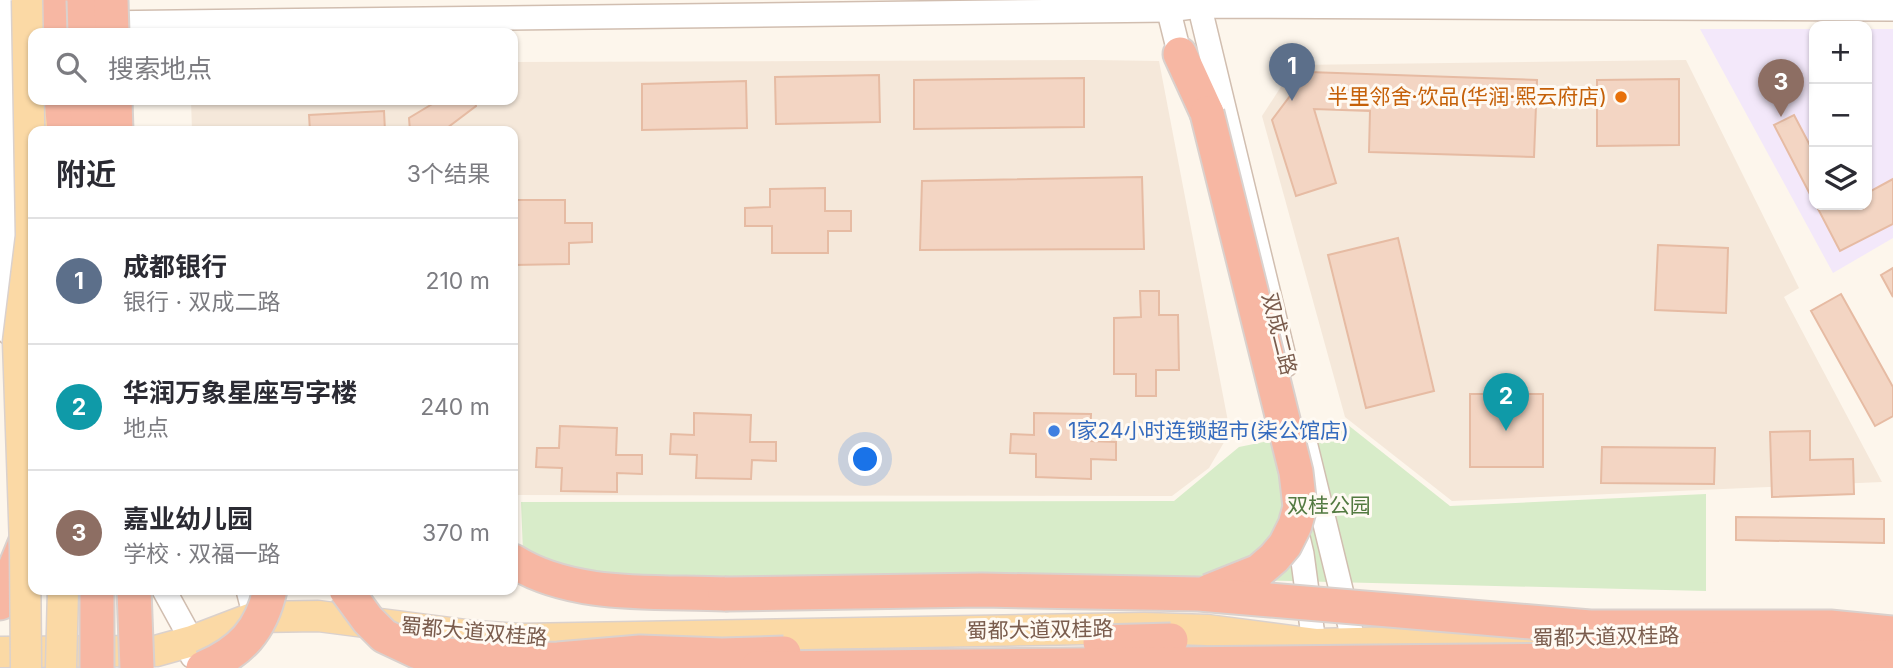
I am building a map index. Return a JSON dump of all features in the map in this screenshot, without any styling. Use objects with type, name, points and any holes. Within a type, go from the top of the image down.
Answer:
[{"type":"highway","points":[[111,0],[112,28]]},
{"type":"highway","points":[[1180,54],[1207,113],[1296,472],[1300,507],[1285,545],[1259,571],[1199,594]]},
{"type":"highway","points":[[61,105],[64,126]]},
{"type":"highway","points":[[87,105],[88,126]]},
{"type":"highway","points":[[115,105],[116,126]]},
{"type":"highway","points":[[0,603],[25,547],[28,531]]},
{"type":"highway","points":[[518,564],[552,581],[588,589],[725,594],[982,590],[1199,594],[1590,627],[1830,627],[1893,632]]},
{"type":"highway","points":[[97,595],[97,668]]},
{"type":"highway","points":[[135,595],[137,668]]},
{"type":"highway","points":[[350,595],[384,636],[418,652],[472,668]]},
{"type":"highway","points":[[195,659],[237,650],[264,613],[258,599]]},
{"type":"highway","points":[[418,652],[503,661],[640,652],[722,655],[1171,640]]},
{"type":"highway","points":[[530,668],[640,652]]},
{"type":"highway","points":[[757,668],[1893,657]]},
{"type":"main road","points":[[27,0],[28,59]]},
{"type":"main road","points":[[40,0],[40,28]]},
{"type":"main road","points":[[29,105],[29,126]]},
{"type":"main road","points":[[43,105],[45,126]]},
{"type":"main road","points":[[26,668],[18,342],[28,260]]},
{"type":"main road","points":[[61,668],[63,595]]},
{"type":"main road","name":"蜀都大道双桂路","points":[[258,599],[318,616],[453,634],[521,639],[1144,628],[1207,630],[1316,656],[1893,632]]},
{"type":"main road","points":[[453,634],[453,668]]},
{"type":"main road","points":[[1171,640],[1316,656]]},
{"type":"main road","points":[[0,652],[156,651],[195,659]]},
{"type":"street","points":[[2,0],[11,422],[28,449]]},
{"type":"street","points":[[71,0],[71,21],[532,9],[1198,3],[1856,4],[1893,9]]},
{"type":"street","name":"双成二路","points":[[1198,3],[1355,656]]},
{"type":"street","name":"双成二路","points":[[1167,5],[1302,554],[1316,656]]},
{"type":"street","points":[[75,105],[77,126]]},
{"type":"street","points":[[165,595],[195,659]]},
{"type":"shaded area","points":[[1700,29],[1809,29],[1809,210],[1872,210],[1872,29],[1893,29],[1893,238],[1833,273]]},
{"type":"shaded area","points":[[1686,60],[1799,288],[1784,297],[1882,482],[1452,501],[1345,417],[1262,116],[1295,65]]},
{"type":"shaded area","points":[[1159,61],[1230,432],[1209,468],[1172,496],[518,495],[518,126],[192,126],[191,105],[518,105],[518,62]]},
{"type":"green space","name":"双桂公园","points":[[1348,425],[1450,506],[1706,494],[1706,591],[1210,579],[627,578],[575,574],[523,552],[521,502],[1174,501],[1239,447]]},
{"type":"building","points":[[1308,72],[1537,80],[1534,157],[1369,152],[1370,111],[1314,109],[1336,183],[1296,196],[1272,120]]},
{"type":"building","points":[[879,75],[880,122],[776,124],[775,77]]},
{"type":"building","points":[[1084,78],[1084,127],[914,129],[914,80]]},
{"type":"building","points":[[1679,79],[1679,145],[1597,146],[1597,80]]},
{"type":"building","points":[[746,81],[747,128],[642,130],[642,84]]},
{"type":"building","points":[[431,105],[476,105],[450,126],[410,126],[409,118]]},
{"type":"building","points":[[384,111],[385,126],[310,126],[309,115]]},
{"type":"building","points":[[1794,115],[1809,144],[1809,192],[1774,125]]},
{"type":"building","points":[[1142,177],[1144,249],[920,250],[922,181]]},
{"type":"building","points":[[1893,179],[1893,224],[1840,251],[1819,210],[1872,210],[1872,190]]},
{"type":"building","points":[[825,188],[825,211],[851,211],[851,231],[828,231],[828,253],[772,253],[772,226],[745,226],[745,208],[770,207],[770,189]]},
{"type":"building","points":[[518,200],[565,200],[565,223],[592,223],[592,242],[569,243],[569,264],[518,265]]},
{"type":"building","points":[[1398,238],[1434,391],[1366,408],[1328,255]]},
{"type":"building","points":[[1658,245],[1728,248],[1726,313],[1655,310]]},
{"type":"building","points":[[1893,268],[1893,297],[1881,275]]},
{"type":"building","points":[[1140,291],[1159,291],[1159,315],[1178,315],[1179,370],[1156,370],[1156,396],[1136,396],[1136,374],[1114,374],[1114,318],[1141,317]]},
{"type":"building","points":[[1841,294],[1893,387],[1893,416],[1875,426],[1811,311]]},
{"type":"building","points":[[1470,394],[1543,394],[1543,467],[1470,467]]},
{"type":"building","points":[[694,413],[751,415],[750,442],[776,442],[776,461],[752,460],[751,479],[696,478],[697,455],[670,454],[671,434],[694,435]]},
{"type":"building","points":[[1034,413],[1091,414],[1090,441],[1116,442],[1116,460],[1091,459],[1091,479],[1036,477],[1036,454],[1010,453],[1011,434],[1034,435]]},
{"type":"building","points":[[560,426],[617,428],[616,455],[642,455],[642,474],[617,473],[617,492],[561,491],[562,468],[536,467],[537,448],[559,448]]},
{"type":"building","points":[[1810,431],[1810,460],[1853,459],[1854,494],[1772,497],[1770,432]]},
{"type":"building","points":[[1602,447],[1715,448],[1714,484],[1601,483]]},
{"type":"building","points":[[1736,517],[1884,519],[1884,543],[1736,540]]},
{"type":"place","name":"半里邻舍·饮品(华润·熙云府店)","points":[[1621,97]]},
{"type":"place","name":"成都银行","points":[[1292,101]]},
{"type":"place","name":"嘉业幼儿园","points":[[1781,117]]},
{"type":"place","name":"1家24小时连锁超市(柒公馆店)","points":[[1054,431]]},
{"type":"place","name":"华润万象星座写字楼","points":[[1506,431]]}]
